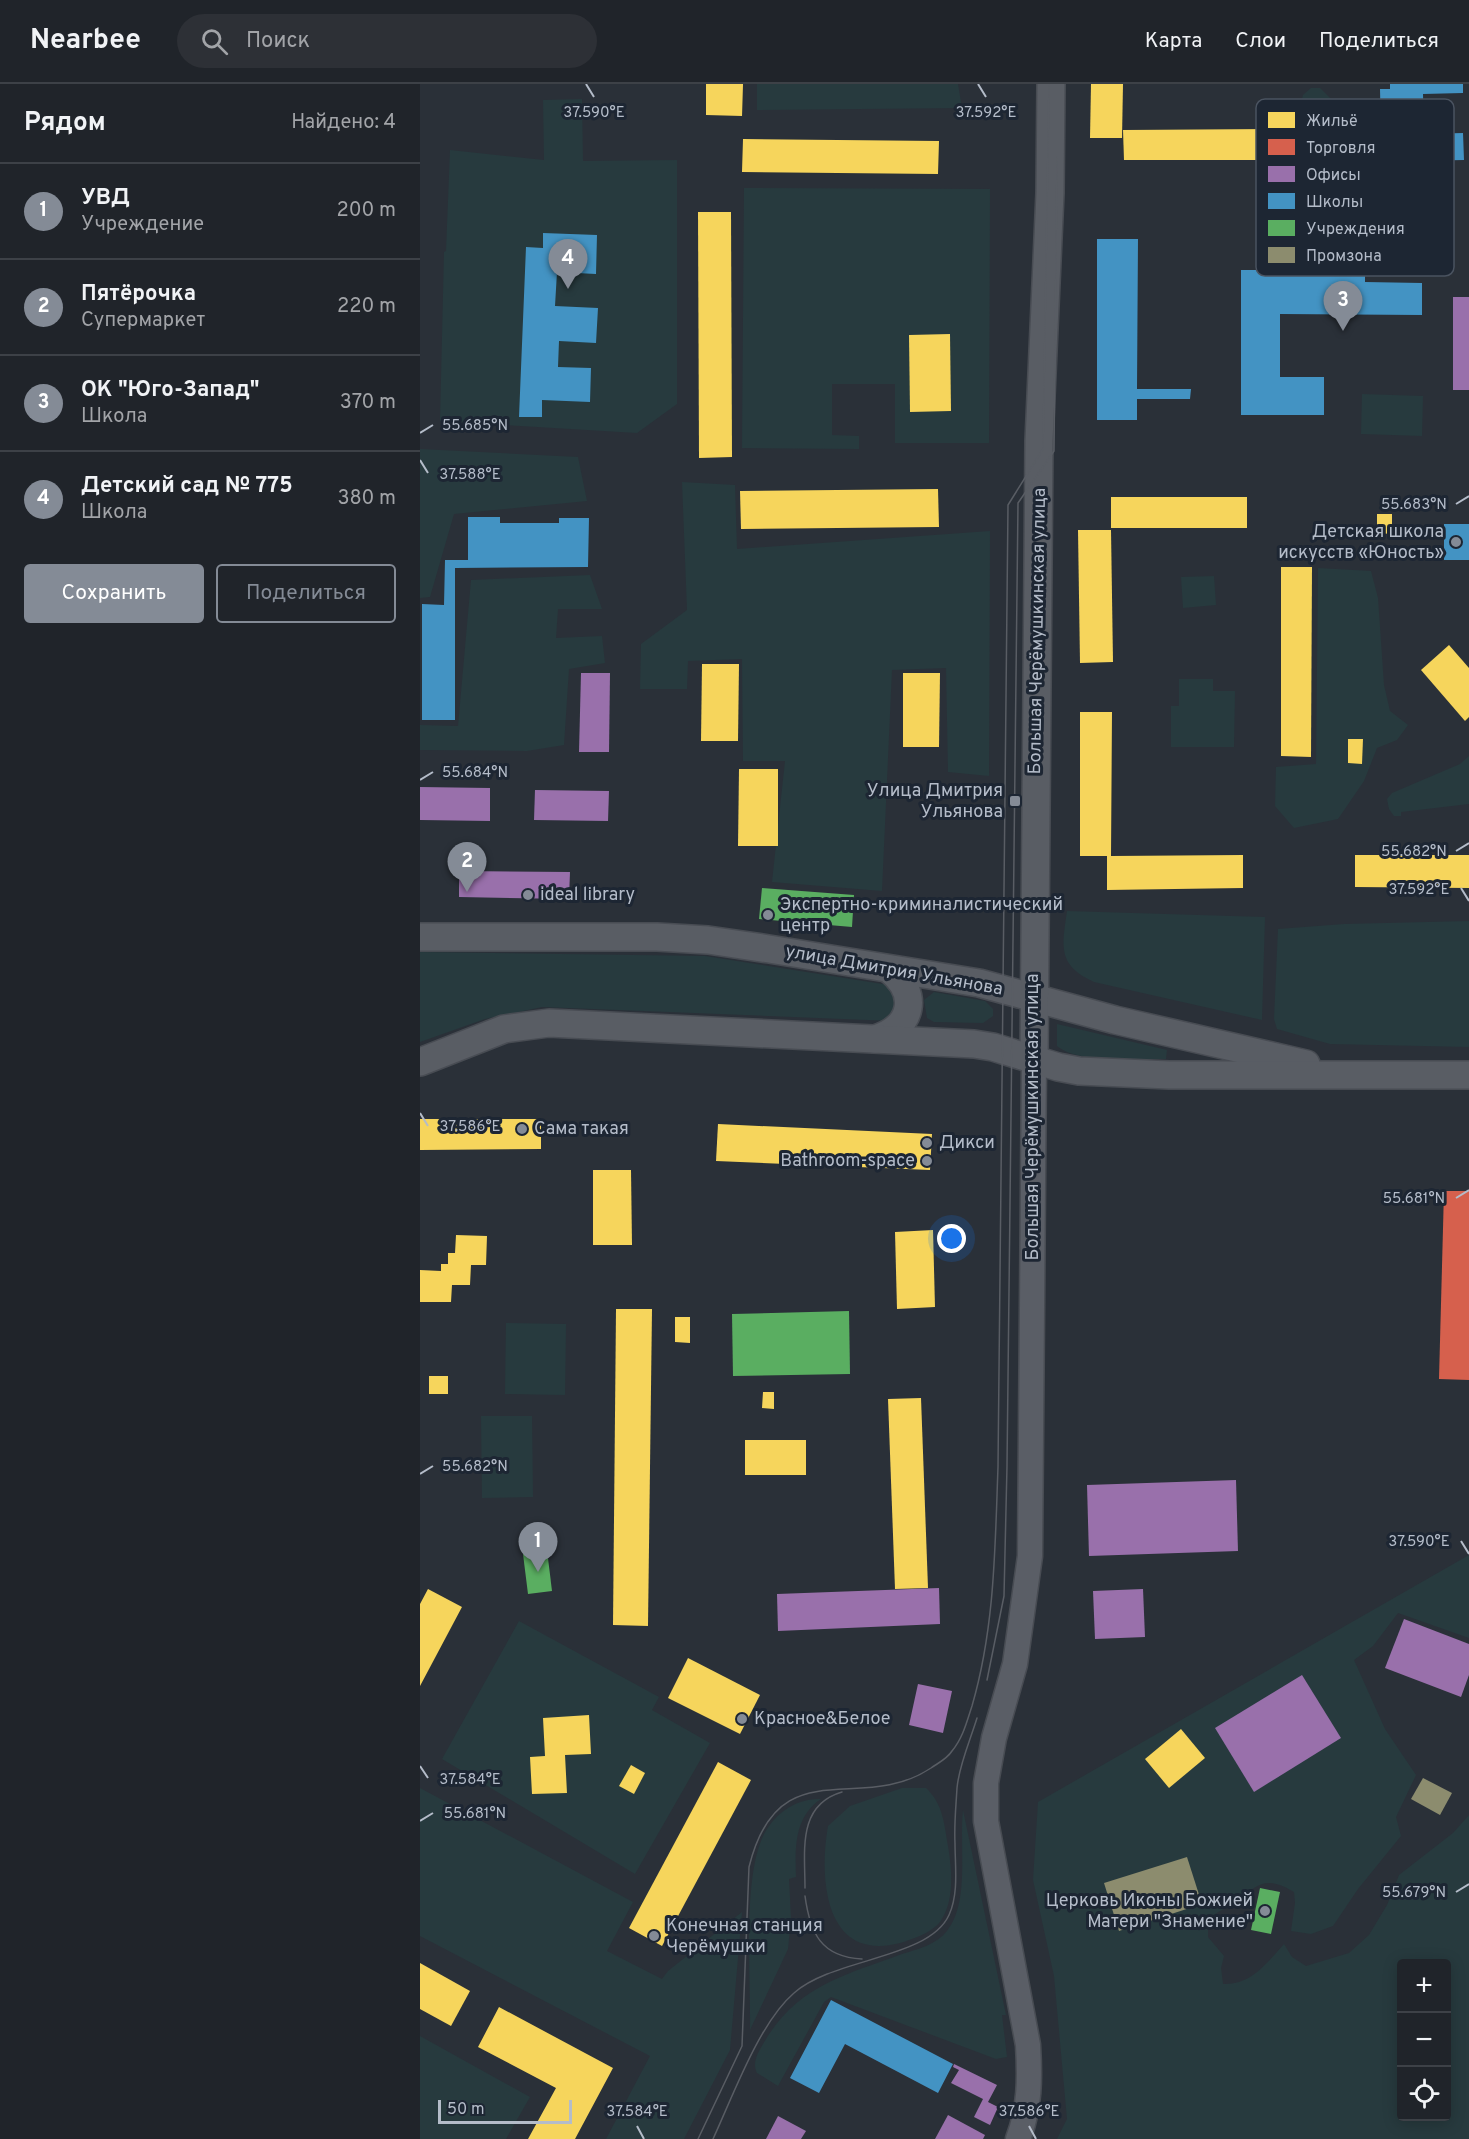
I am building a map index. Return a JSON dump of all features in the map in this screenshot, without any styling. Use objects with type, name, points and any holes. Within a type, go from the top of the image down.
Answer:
[{"type":"main road","name":"Большая Черёмушкинская улица","points":[[1034,1060],[1040,441],[1050,193],[1051,84]]},
{"type":"main road","name":"улица Дмитрия Ульянова","points":[[420,937],[700,939],[979,982],[1115,1020],[1360,1073]]},
{"type":"main road","points":[[875,1039],[897,1029],[908,1009],[905,986],[888,969]]},
{"type":"main road","points":[[937,976],[924,990],[919,1009],[923,1028],[937,1042]]},
{"type":"main road","name":"улица Дмитрия Ульянова","points":[[420,1062],[504,1029],[549,1023],[937,1042],[993,1047],[1079,1071],[1169,1075],[1360,1073],[1469,1075]]},
{"type":"street","name":"Большая Черёмушкинская улица","points":[[1018,2139],[1030,2089],[1028,2045],[986,1821],[986,1783],[994,1738],[1016,1665],[1029,1556],[1034,1060]]},
{"type":"green space","points":[[757,84],[958,84],[962,108],[757,110]]},
{"type":"green space","points":[[1311,88],[1320,88],[1331,99],[1302,99]]},
{"type":"green space","points":[[582,99],[583,161],[677,160],[677,404],[637,433],[440,421],[444,252],[446,251],[450,150],[544,160],[543,100]]},
{"type":"green space","points":[[744,188],[990,189],[989,443],[895,443],[895,384],[832,384],[832,435],[859,436],[859,449],[742,448]]},
{"type":"green space","points":[[1362,394],[1423,396],[1422,436],[1361,434]]},
{"type":"green space","points":[[420,449],[578,457],[587,501],[454,514],[430,597],[420,598]]},
{"type":"green space","points":[[682,482],[735,485],[737,549],[990,531],[989,776],[948,772],[946,668],[892,670],[882,891],[772,882],[785,761],[743,761],[742,659],[688,661],[687,689],[640,689],[641,644],[687,610]]},
{"type":"green space","points":[[1318,568],[1371,571],[1378,598],[1384,685],[1390,711],[1408,725],[1397,740],[1377,748],[1364,781],[1338,819],[1294,828],[1275,806],[1276,767],[1316,764]]},
{"type":"green space","points":[[590,575],[602,609],[558,609],[556,638],[602,636],[605,663],[569,669],[564,745],[527,751],[420,750],[420,725],[458,726],[471,580]]},
{"type":"green space","points":[[1214,576],[1216,605],[1183,608],[1181,577]]},
{"type":"green space","points":[[1179,679],[1213,679],[1213,691],[1235,691],[1234,747],[1171,747],[1171,706],[1179,706]]},
{"type":"green space","points":[[1469,756],[1469,804],[1401,812],[1401,816],[1394,816],[1389,809],[1387,799],[1392,793],[1460,764]]},
{"type":"green space","points":[[1067,911],[1265,917],[1262,1020],[1094,982],[1082,976],[1073,969],[1065,954],[1064,935]]},
{"type":"green space","points":[[1469,921],[1469,1047],[1330,1044],[1277,1029],[1274,1019],[1278,929],[1344,924]]},
{"type":"green space","points":[[420,952],[705,956],[895,986],[902,991],[893,1021],[542,1007],[485,1019],[420,1042]]},
{"type":"green space","points":[[934,992],[985,1001],[993,1009],[993,1016],[983,1023],[934,1022],[927,1018],[924,1000]]},
{"type":"green space","points":[[1057,1024],[1167,1050],[1166,1059],[1093,1058],[1067,1052],[1057,1046]]},
{"type":"green space","points":[[506,1323],[566,1324],[565,1395],[505,1394]]},
{"type":"green space","points":[[481,1416],[532,1416],[533,1497],[482,1498]]},
{"type":"green space","points":[[1469,1555],[1469,1638],[1398,1613],[1373,1646],[1354,1660],[1385,1729],[1416,1775],[1396,1817],[1401,1836],[1358,1889],[1333,1926],[1311,1934],[1291,1931],[1295,1903],[1294,1892],[1269,1883],[1256,1887],[1216,1914],[1208,1922],[1208,1937],[1224,1956],[1221,1968],[1223,1984],[1242,1981],[1250,1977],[1264,1966],[1284,1944],[1292,1957],[1306,1966],[1349,1953],[1369,1935],[1387,1905],[1399,1875],[1453,1833],[1469,1815],[1469,2139],[1057,2139],[1067,2119],[1054,1976],[1033,1880],[1038,1802]]},
{"type":"green space","points":[[519,1621],[659,1697],[652,1710],[710,1743],[635,1874],[442,1759]]},
{"type":"green space","points":[[420,1788],[633,1902],[607,1951],[662,1979],[668,1971],[742,1912],[730,2050],[684,2139],[606,2139],[650,2056],[420,1936]]},
{"type":"green space","points":[[902,1788],[926,1788],[939,1807],[944,1822],[949,1855],[950,1895],[945,1914],[932,1929],[900,1943],[875,1946],[855,1940],[841,1928],[832,1911],[825,1869],[828,1826],[850,1806]]},
{"type":"green space","points":[[811,1799],[821,1799],[806,1815],[798,1834],[796,1877],[789,1879],[791,1918],[788,1949],[750,2030],[749,1933],[755,1860],[765,1832],[777,1816],[793,1805]]},
{"type":"green space","points":[[963,1810],[1006,2015],[1002,2015],[1007,2057],[996,2059],[831,1997],[824,2002],[778,2086],[757,2073],[756,2060],[766,2039],[793,2006],[809,1994],[843,1976],[926,1946],[938,1940],[947,1931],[959,1905],[961,1890]]},
{"type":"green space","points":[[420,2036],[530,2097],[506,2139],[420,2139]]},
{"type":"building: Жильё","points":[[706,84],[743,84],[742,116],[706,115]]},
{"type":"building: Жильё","points":[[1091,84],[1123,84],[1122,138],[1090,138]]},
{"type":"building: Жильё","points":[[1256,129],[1256,160],[1124,160],[1123,130]]},
{"type":"building: Жильё","points":[[743,139],[939,141],[938,174],[742,172]]},
{"type":"building: Жильё","points":[[698,212],[731,212],[732,457],[699,458]]},
{"type":"building: Жильё","points":[[950,334],[951,411],[910,412],[909,335]]},
{"type":"building: Жильё","points":[[938,489],[939,527],[741,529],[740,491]]},
{"type":"building: Жильё","points":[[1111,497],[1247,497],[1247,528],[1111,528]]},
{"type":"building: Жильё","points":[[1377,514],[1392,514],[1392,534],[1377,533]]},
{"type":"building: Жильё","points":[[1078,530],[1111,530],[1113,662],[1080,663]]},
{"type":"building: Жильё","points":[[1281,567],[1312,567],[1311,757],[1281,756]]},
{"type":"building: Жильё","points":[[1449,645],[1469,668],[1469,717],[1465,721],[1421,670]]},
{"type":"building: Жильё","points":[[702,664],[739,664],[738,741],[701,741]]},
{"type":"building: Жильё","points":[[903,673],[940,673],[939,747],[903,747]]},
{"type":"building: Жильё","points":[[1080,712],[1112,712],[1111,856],[1243,855],[1243,888],[1107,890],[1107,856],[1080,856]]},
{"type":"building: Жильё","points":[[1348,739],[1363,739],[1362,764],[1348,763]]},
{"type":"building: Жильё","points":[[739,769],[778,769],[778,846],[738,846]]},
{"type":"building: Жильё","points":[[1355,855],[1469,855],[1469,888],[1355,887]]},
{"type":"building: Жильё","points":[[420,1119],[541,1119],[541,1149],[420,1150]]},
{"type":"building: Жильё","points":[[718,1124],[932,1134],[930,1170],[716,1161]]},
{"type":"building: Жильё","points":[[593,1170],[631,1170],[632,1245],[593,1245]]},
{"type":"building: Жильё","points":[[933,1230],[935,1307],[897,1309],[895,1232]]},
{"type":"building: Жильё","points":[[456,1235],[487,1236],[486,1265],[471,1265],[470,1285],[452,1285],[451,1302],[420,1302],[420,1270],[441,1271],[441,1264],[448,1264],[448,1253],[455,1253]]},
{"type":"building: Жильё","points":[[616,1309],[652,1309],[648,1626],[613,1625]]},
{"type":"building: Жильё","points":[[675,1317],[690,1317],[690,1343],[675,1342]]},
{"type":"building: Жильё","points":[[429,1376],[448,1376],[448,1394],[429,1394]]},
{"type":"building: Жильё","points":[[763,1392],[774,1392],[774,1409],[762,1408]]},
{"type":"building: Жильё","points":[[921,1398],[928,1588],[895,1589],[888,1399]]},
{"type":"building: Жильё","points":[[745,1440],[806,1440],[806,1475],[745,1475]]},
{"type":"building: Жильё","points":[[428,1589],[462,1607],[420,1686],[420,1604]]},
{"type":"building: Жильё","points":[[688,1658],[760,1695],[740,1734],[668,1698]]},
{"type":"building: Жильё","points":[[589,1715],[591,1754],[565,1755],[567,1793],[532,1794],[530,1757],[545,1756],[543,1718]]},
{"type":"building: Жильё","points":[[1181,1729],[1205,1758],[1169,1788],[1145,1759]]},
{"type":"building: Жильё","points":[[718,1762],[751,1780],[662,1946],[629,1928]]},
{"type":"building: Жильё","points":[[631,1765],[645,1773],[634,1794],[619,1786]]},
{"type":"building: Жильё","points":[[420,1963],[470,1991],[451,2026],[420,2009]]},
{"type":"building: Жильё","points":[[499,2007],[613,2068],[575,2139],[528,2139],[556,2088],[478,2047]]},
{"type":"building: Торговля","points":[[1444,1191],[1469,1191],[1469,1380],[1439,1379]]},
{"type":"building: Офисы","points":[[1453,297],[1469,297],[1469,390],[1453,390]]},
{"type":"building: Офисы","points":[[581,673],[610,673],[609,752],[579,752]]},
{"type":"building: Офисы","points":[[420,787],[490,788],[490,821],[420,820]]},
{"type":"building: Офисы","points":[[535,790],[609,791],[608,821],[534,820]]},
{"type":"building: Офисы","points":[[459,871],[570,872],[569,899],[459,897]]},
{"type":"building: Офисы","points":[[1236,1480],[1238,1551],[1089,1556],[1087,1485]]},
{"type":"building: Офисы","points":[[939,1588],[940,1624],[778,1631],[777,1594]]},
{"type":"building: Офисы","points":[[1143,1589],[1145,1637],[1095,1639],[1093,1591]]},
{"type":"building: Офисы","points":[[1404,1619],[1469,1644],[1469,1675],[1461,1697],[1385,1668]]},
{"type":"building: Офисы","points":[[1302,1675],[1341,1738],[1254,1792],[1215,1728]]},
{"type":"building: Офисы","points":[[918,1684],[952,1691],[943,1733],[909,1725]]},
{"type":"building: Офисы","points":[[954,2064],[997,2085],[988,2102],[998,2107],[990,2125],[974,2117],[983,2099],[951,2083],[959,2070],[953,2067]]},
{"type":"building: Офисы","points":[[948,2115],[985,2135],[983,2139],[935,2139]]},
{"type":"building: Офисы","points":[[778,2116],[806,2131],[801,2139],[766,2139]]},
{"type":"building: Школы","points":[[1390,84],[1463,84],[1463,93],[1423,94],[1423,99],[1380,99],[1380,89],[1390,89]]},
{"type":"building: Школы","points":[[1454,133],[1463,133],[1464,160],[1454,160]]},
{"type":"building: Школы","points":[[543,233],[597,235],[596,274],[557,272],[555,306],[598,308],[596,343],[559,341],[558,367],[591,368],[590,402],[542,400],[542,417],[519,417],[526,247],[543,248]]},
{"type":"building: Школы","points":[[1097,239],[1138,239],[1137,389],[1191,389],[1190,399],[1137,399],[1137,420],[1097,420]]},
{"type":"building: Школы","points":[[1241,270],[1256,270],[1256,276],[1365,276],[1365,282],[1422,283],[1422,315],[1280,314],[1280,377],[1324,377],[1324,415],[1241,415]]},
{"type":"building: Школы","points":[[468,517],[500,517],[500,523],[559,523],[559,518],[589,518],[588,567],[455,568],[455,720],[422,720],[422,604],[444,605],[445,560],[468,560]]},
{"type":"building: Школы","name":"Детская школа искусств «Юность»","points":[[1444,524],[1469,524],[1469,560],[1444,560]]},
{"type":"building: Школы","points":[[831,2000],[953,2064],[938,2093],[845,2044],[819,2093],[790,2078]]},
{"type":"building: Учреждения","points":[[762,888],[854,895],[852,927],[759,919]]},
{"type":"building: Учреждения","points":[[849,1311],[850,1374],[733,1376],[732,1314]]},
{"type":"building: Учреждения","points":[[547,1550],[552,1591],[528,1594],[523,1554]]},
{"type":"building: Учреждения","name":"Церковь Иконы Божией Матери \"Знамение\"","points":[[1260,1888],[1280,1892],[1271,1934],[1251,1930]]},
{"type":"building: Промзона","points":[[1423,1778],[1452,1793],[1440,1815],[1411,1799]]},
{"type":"building: Промзона","points":[[1187,1857],[1202,1904],[1119,1931],[1104,1883]]},
{"type":"tram line","points":[[698,2139],[742,2046],[749,1867],[762,1830],[780,1808],[801,1796],[824,1790],[876,1787],[904,1781],[945,1759],[962,1735],[980,1676],[985,1647],[990,1617],[998,1467],[1008,505],[1043,449],[1049,84]]},
{"type":"tram line","points":[[987,1680],[1004,1596],[1018,503],[1054,451],[1057,157]]},
{"type":"tram line","points":[[713,2139],[758,2041],[769,2022],[794,1993],[811,1981],[832,1972],[922,1941],[938,1930],[949,1915],[955,1889],[955,1822],[958,1779],[977,1718]]},
{"type":"tram line","points":[[805,1888],[805,1845],[811,1818],[817,1807],[827,1798],[842,1792]]},
{"type":"tram line","points":[[805,1896],[810,1921],[820,1941],[836,1954],[862,1959]]},
{"type":"place","name":"Детский сад № 775","points":[[568,289]]},
{"type":"place","name":"ОК \"Юго-Запад\"","points":[[1343,331]]},
{"type":"place","name":"Детская школа искусств «Юность»","points":[[1456,542]]},
{"type":"place","name":"Улица Дмитрия Ульянова","points":[[1015,801]]},
{"type":"place","name":"Пятёрочка","points":[[467,892]]},
{"type":"place","name":"ideal library","points":[[528,895]]},
{"type":"place","name":"Экспертно-криминалистический центр","points":[[768,915]]},
{"type":"place","name":"Сама такая","points":[[522,1129]]},
{"type":"place","name":"Дикси","points":[[927,1143]]},
{"type":"place","name":"Bathroom-space","points":[[927,1161]]},
{"type":"place","name":"УВД","points":[[538,1572]]},
{"type":"place","name":"Красное&Белое","points":[[742,1719]]},
{"type":"place","name":"Церковь Иконы Божией Матери \"Знамение\"","points":[[1265,1911]]},
{"type":"place","name":"Конечная станция Черёмушки","points":[[654,1936]]}]
